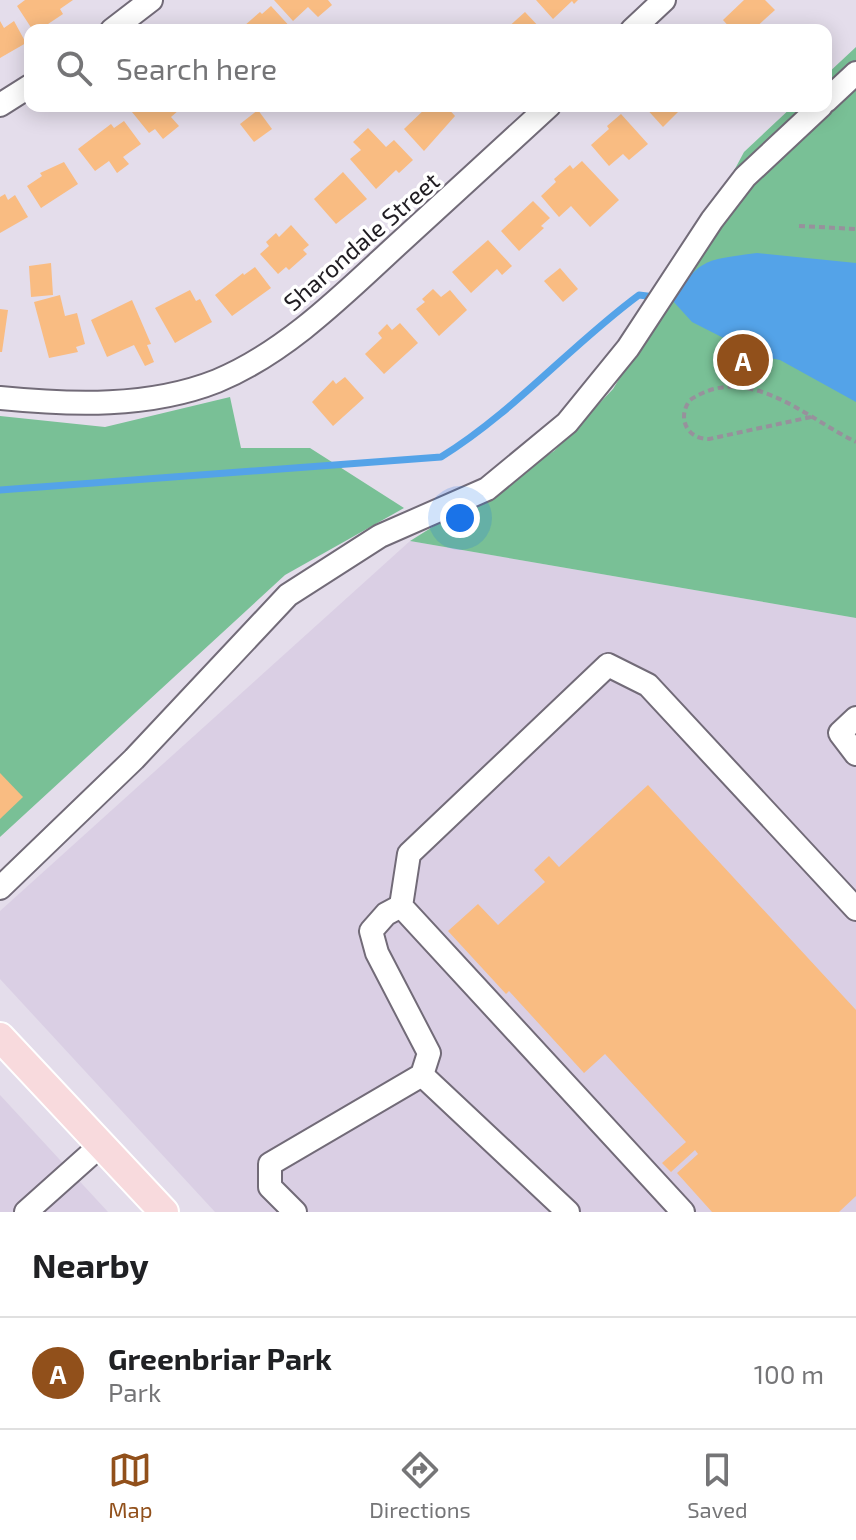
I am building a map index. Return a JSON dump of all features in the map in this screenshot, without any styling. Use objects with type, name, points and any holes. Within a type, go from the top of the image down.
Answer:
[{"type":"main road","points":[[0,1037],[164,1212]]},
{"type":"street","points":[[120,24],[151,0]]},
{"type":"street","points":[[638,24],[664,0]]},
{"type":"street","points":[[832,95],[856,73]]},
{"type":"street","points":[[0,105],[24,90]]},
{"type":"street","name":"Sharondale Street","points":[[0,398],[60,404],[140,400],[177,393],[217,380],[253,362],[318,318],[542,112]]},
{"type":"street","points":[[0,888],[134,759],[288,595],[380,536],[487,489],[567,423],[628,348],[712,220],[745,177],[815,112]]},
{"type":"street","points":[[401,906],[409,854],[608,665],[648,685],[856,909]]},
{"type":"street","points":[[856,718],[840,733],[856,754]]},
{"type":"street","points":[[295,1212],[270,1187],[270,1164],[422,1075],[429,1053],[377,953],[371,931],[386,914],[401,906]]},
{"type":"street","points":[[401,906],[683,1212]]},
{"type":"street","points":[[422,1075],[568,1212]]},
{"type":"street","points":[[26,1212],[101,1145]]},
{"type":"path","points":[[799,226],[856,229]]},
{"type":"path","points":[[811,417],[709,439],[689,432],[683,419],[690,400],[734,385],[787,402],[856,442]]},
{"type":"shaded area","points":[[410,541],[856,618],[856,1212],[215,1212],[0,979],[0,911]]},
{"type":"shaded area","points":[[0,1095],[108,1212],[0,1212]]},
{"type":"green space","points":[[856,47],[856,618],[410,541],[554,451],[613,389],[648,331],[744,152],[787,112],[832,112],[832,69]]},
{"type":"green space","points":[[230,397],[241,448],[310,448],[404,508],[285,575],[0,837],[0,416],[105,427]]},
{"type":"water","points":[[757,253],[856,263],[856,402],[780,360],[759,356],[692,322],[672,300],[690,276],[707,263]]},
{"type":"building","points":[[25,0],[73,0],[60,9],[63,14],[48,24],[29,24],[17,6]]},
{"type":"building","points":[[274,0],[328,0],[332,5],[318,17],[308,7],[293,21]]},
{"type":"building","points":[[536,0],[578,0],[574,4],[572,1],[553,19]]},
{"type":"building","points":[[744,0],[765,0],[775,10],[760,24],[727,24],[723,20]]},
{"type":"building","points":[[271,6],[288,24],[246,24],[260,12],[262,14]]},
{"type":"building","points":[[525,12],[536,24],[512,24]]},
{"type":"building","points":[[0,21],[4,28],[14,21],[24,44],[0,58]]},
{"type":"building","points":[[132,112],[177,112],[171,117],[179,126],[163,139],[155,129],[149,133]]},
{"type":"building","points":[[259,112],[272,129],[254,142],[240,124]]},
{"type":"building","points":[[422,112],[451,112],[455,116],[424,151],[404,129]]},
{"type":"building","points":[[649,112],[678,112],[663,127]]},
{"type":"building","points":[[621,114],[648,144],[629,160],[623,154],[609,166],[591,145]]},
{"type":"building","points":[[124,121],[141,144],[123,157],[129,164],[117,173],[109,161],[95,171],[78,149],[111,124],[114,128]]},
{"type":"building","points":[[368,128],[386,147],[394,140],[413,160],[399,173],[396,170],[376,189],[350,159],[361,150],[353,142]]},
{"type":"building","points":[[582,161],[619,200],[590,227],[571,206],[559,217],[541,196],[570,165],[573,169]]},
{"type":"building","points":[[64,162],[78,184],[41,208],[27,186],[42,176],[40,173]]},
{"type":"building","points":[[343,172],[367,199],[336,224],[314,199]]},
{"type":"building","points":[[5,194],[8,200],[15,195],[28,217],[0,233],[0,197]]},
{"type":"building","points":[[533,201],[550,218],[541,226],[544,228],[519,251],[501,231]]},
{"type":"building","points":[[291,225],[309,245],[303,250],[307,254],[289,270],[286,267],[278,274],[260,254],[269,246],[266,242],[276,233],[279,237]]},
{"type":"building","points":[[488,240],[512,266],[502,275],[497,269],[471,293],[452,272]]},
{"type":"building","points":[[51,263],[53,295],[31,297],[29,266]]},
{"type":"building","points":[[255,267],[271,288],[232,316],[215,295]]},
{"type":"building","points":[[560,268],[578,289],[563,302],[544,281]]},
{"type":"building","points":[[433,289],[441,297],[450,290],[467,310],[439,336],[416,309]]},
{"type":"building","points":[[190,290],[196,301],[200,299],[212,322],[175,343],[155,308]]},
{"type":"building","points":[[60,295],[65,316],[77,313],[85,344],[76,347],[78,352],[49,358],[34,302]]},
{"type":"building","points":[[132,300],[151,344],[147,345],[154,362],[145,366],[134,345],[107,357],[91,320]]},
{"type":"building","points":[[0,309],[8,310],[2,352],[0,352]]},
{"type":"building","points":[[400,323],[418,343],[384,374],[365,354],[382,338],[378,333],[387,324],[392,330]]},
{"type":"building","points":[[345,377],[364,398],[333,426],[312,402],[333,380],[336,384]]},
{"type":"building","points":[[0,773],[23,797],[0,819]]},
{"type":"building","points":[[648,785],[856,1010],[856,1196],[839,1212],[712,1212],[677,1173],[698,1154],[695,1150],[671,1172],[662,1163],[686,1142],[605,1054],[584,1073],[509,991],[506,994],[448,931],[478,904],[498,925],[545,882],[534,870],[549,856],[559,867]]},
{"type":"waterway","points":[[0,490],[441,457],[493,420],[639,295],[655,297]]},
{"type":"place","name":"Greenbriar Park","points":[[743,360]]}]
